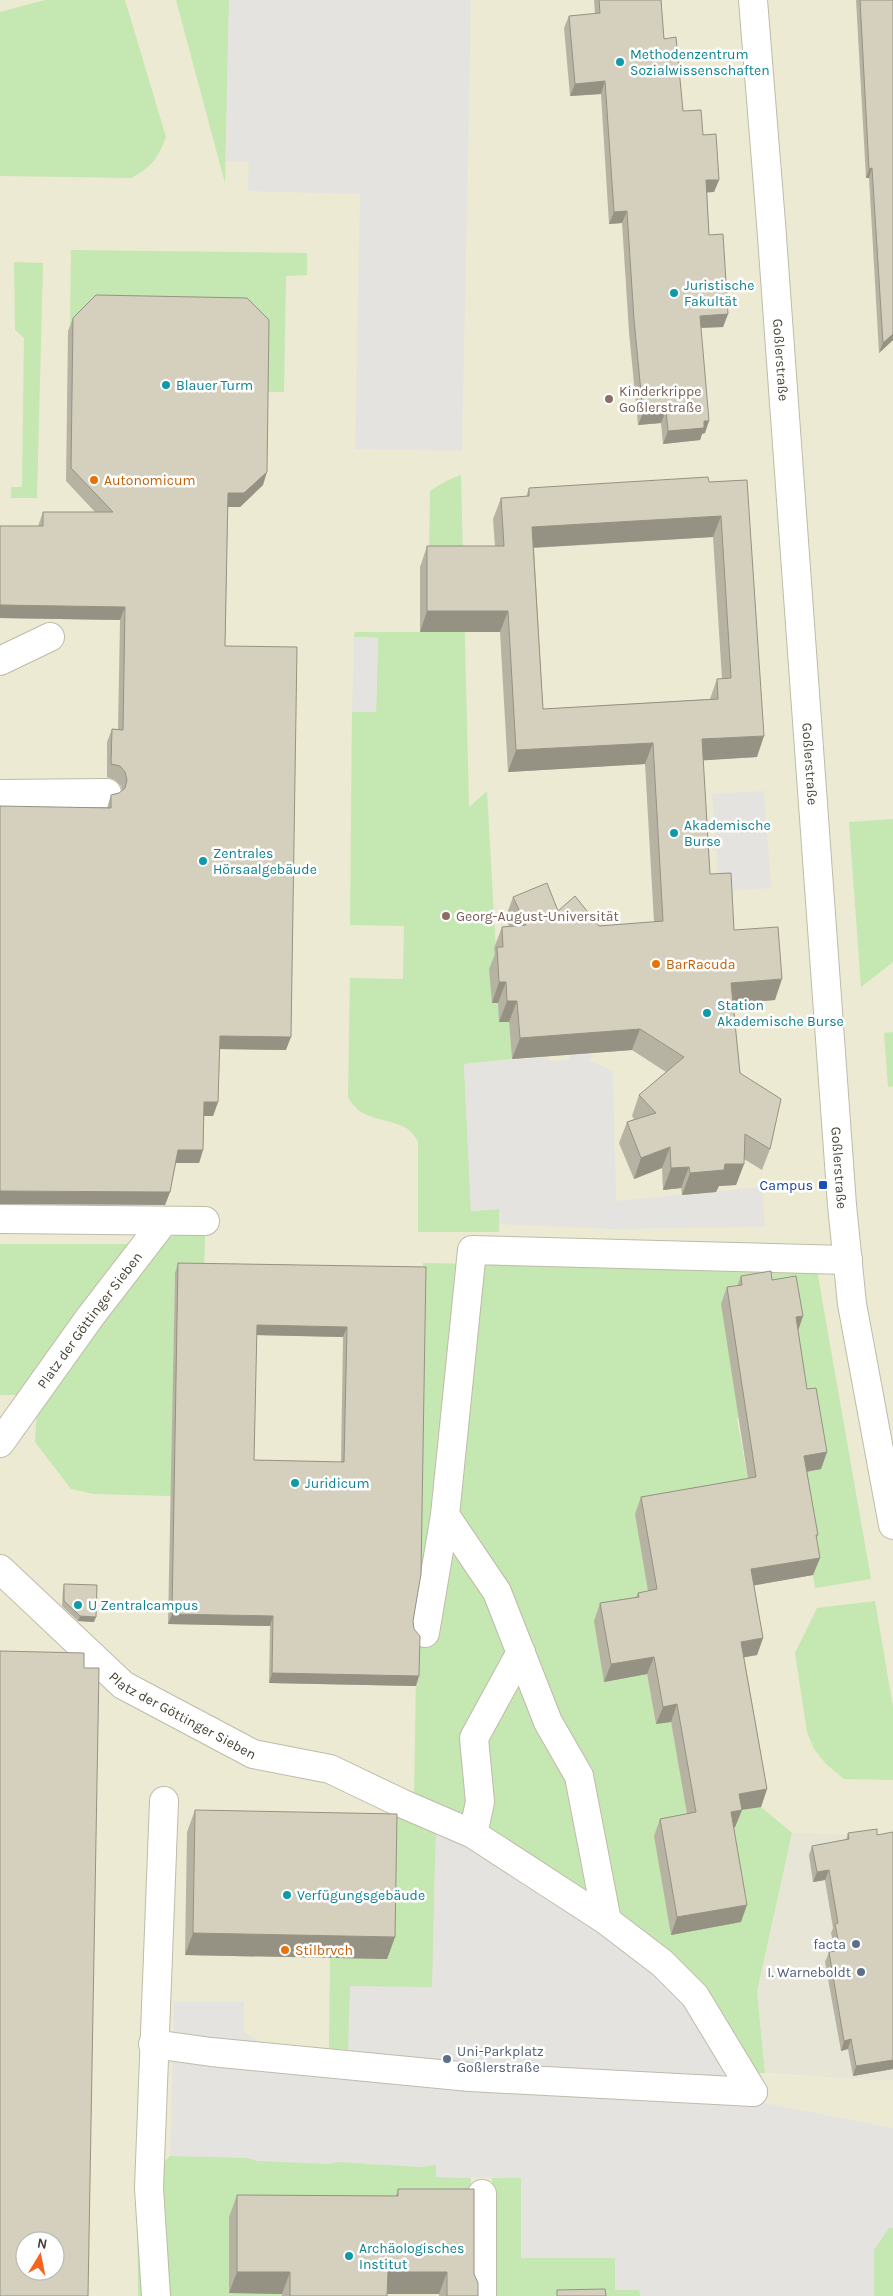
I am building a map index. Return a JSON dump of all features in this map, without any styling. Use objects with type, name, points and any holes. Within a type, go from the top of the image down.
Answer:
[{"type":"street","name":"Goßlerstraße","points":[[753,0],[852,1304],[893,1525]]},
{"type":"street","points":[[0,661],[50,637]]},
{"type":"street","points":[[0,794],[107,793]]},
{"type":"street","points":[[0,1218],[205,1221]]},
{"type":"street","name":"Platz der Göttinger Sieben","points":[[0,1443],[90,1317],[164,1221]]},
{"type":"street","points":[[425,1632],[445,1514],[472,1250],[848,1260]]},
{"type":"street","points":[[445,1514],[496,1592],[548,1722],[579,1776],[607,1922]]},
{"type":"street","name":"Platz der Göttinger Sieben","points":[[0,1569],[124,1685],[253,1754],[330,1768],[401,1803],[473,1834],[607,1922],[662,1963],[696,1996],[753,2092],[470,2077],[211,2052],[153,2044]]},
{"type":"street","points":[[473,1834],[480,1802],[474,1738],[521,1652]]},
{"type":"street","points":[[156,2296],[149,2188],[153,2044],[164,1801]]},
{"type":"street","points":[[482,2194],[482,2296]]},
{"type":"shaded area","name":"Georg-August-Universität","points":[[0,0],[893,0],[893,1834],[792,1833],[757,1993],[765,2073],[893,2080],[893,2296],[0,2296]]},
{"type":"shaded area","points":[[229,0],[471,0],[462,451],[355,449],[360,194],[248,191],[249,162],[226,161]]},
{"type":"shaded area","points":[[354,637],[378,638],[376,712],[352,712]]},
{"type":"shaded area","points":[[764,791],[771,888],[719,892],[712,794]]},
{"type":"shaded area","points":[[595,1053],[589,1060],[613,1071],[616,1201],[762,1187],[765,1227],[612,1229],[499,1224],[499,1209],[471,1211],[464,1064],[548,1057],[549,1061],[569,1060],[570,1055]]},
{"type":"shaded area","name":"Uni-Parkplatz Goßlerstraße","points":[[436,1828],[484,1852],[627,1947],[683,1996],[748,2100],[893,2128],[893,2228],[889,2228],[874,2250],[874,2296],[641,2296],[639,2290],[615,2290],[615,2258],[521,2258],[521,2178],[436,2177],[436,2165],[420,2167],[339,2162],[330,2164],[257,2161],[247,2158],[170,2156],[174,2002],[244,2002],[244,2032],[263,2044],[348,2050],[350,1986],[432,1987]]},
{"type":"shaded area","points":[[792,1833],[893,1834],[893,2080],[765,2073],[757,1993]]},
{"type":"green space","points":[[45,0],[125,0],[166,137],[153,162],[131,178],[0,176],[0,12]]},
{"type":"green space","points":[[176,0],[229,0],[225,183]]},
{"type":"green space","points":[[71,250],[307,253],[307,275],[286,276],[284,392],[266,392],[91,307],[70,326]]},
{"type":"green space","points":[[14,262],[43,263],[37,498],[11,498],[11,487],[22,487],[24,338],[15,330]]},
{"type":"green space","points":[[461,475],[469,807],[487,791],[500,1022],[509,1022],[512,1059],[464,1064],[471,1211],[499,1209],[499,1232],[418,1232],[418,1141],[408,1129],[360,1111],[348,1097],[350,978],[403,979],[404,926],[350,925],[352,712],[376,712],[378,638],[354,637],[355,632],[420,632],[429,567],[430,491],[446,481]]},
{"type":"green space","points":[[893,819],[893,962],[861,987],[849,822]]},
{"type":"green space","points":[[893,1032],[893,1086],[888,1087],[884,1033]]},
{"type":"green space","points":[[175,1235],[205,1236],[204,1273],[175,1273],[171,1496],[94,1494],[71,1489],[35,1442],[37,1410],[163,1242]]},
{"type":"green space","points":[[0,1244],[131,1244],[18,1395],[0,1395]]},
{"type":"green space","points":[[423,1263],[817,1270],[871,1579],[815,1588],[809,1552],[651,1607],[647,1674],[656,1724],[671,1722],[688,1819],[725,1829],[733,1811],[761,1807],[792,1833],[757,1992],[765,2073],[729,2074],[435,1861],[431,2060],[417,1988],[377,1987],[348,2050],[329,2049],[330,1958],[389,1836],[391,1807],[414,1797]],"holes":[[[752,1416],[748,1481],[737,1418]]]},
{"type":"green space","points":[[875,1601],[893,1707],[893,1780],[844,1779],[826,1764],[814,1749],[807,1732],[795,1653],[817,1608]]},
{"type":"green space","points":[[438,2091],[436,2177],[471,2178],[470,2211],[229,2293],[282,2294],[282,2296],[138,2296],[137,2189],[170,2156],[247,2157],[330,2164],[333,2114],[365,2164],[420,2166]]},
{"type":"green space","points":[[521,2124],[521,2258],[597,2258],[615,2249],[615,2290],[639,2290],[641,2296],[493,2296],[492,2178],[507,2178]]},
{"type":"green space","points":[[873,2186],[889,2228],[893,2228],[893,2296],[874,2296]]},
{"type":"building","points":[[599,0],[661,0],[664,39],[676,37],[683,111],[701,110],[703,135],[716,134],[719,180],[706,180],[709,235],[723,234],[728,314],[700,316],[709,421],[704,421],[704,428],[668,431],[666,411],[643,413],[634,320],[627,211],[614,212],[605,81],[575,84],[569,16],[600,13]]},
{"type":"building","points":[[860,0],[893,0],[893,334],[883,343],[872,168],[869,169]]},
{"type":"building","name":"Zentrales Hörsaalgebäude","points":[[96,295],[247,298],[269,320],[267,472],[244,493],[228,493],[225,646],[297,647],[291,1037],[220,1036],[218,1102],[204,1102],[203,1150],[178,1150],[170,1192],[0,1191],[0,806],[111,808],[111,795],[119,793],[125,788],[127,780],[125,772],[120,766],[111,764],[112,729],[123,730],[125,607],[0,605],[0,526],[43,526],[43,512],[113,512],[71,468],[73,318]]},
{"type":"building","name":"Akademische Burse","points":[[708,477],[709,482],[747,480],[764,736],[702,739],[710,874],[731,873],[734,930],[778,927],[782,979],[731,983],[740,1073],[781,1099],[770,1149],[745,1134],[744,1164],[725,1164],[724,1170],[690,1173],[689,1167],[671,1168],[670,1147],[641,1158],[627,1122],[656,1113],[639,1095],[684,1057],[640,1029],[520,1038],[517,1001],[507,1001],[506,982],[499,982],[497,947],[503,947],[502,927],[526,925],[513,897],[547,883],[558,911],[575,896],[599,926],[663,921],[653,743],[516,750],[508,611],[427,611],[427,546],[504,546],[501,498],[529,496],[529,488]],"holes":[[[721,516],[731,678],[717,679],[718,699],[543,709],[532,527]]]},
{"type":"building","name":"Juridicum","points":[[178,1263],[426,1267],[421,1574],[413,1621],[414,1629],[420,1636],[419,1676],[272,1673],[273,1616],[172,1614]],"holes":[[[257,1325],[347,1327],[344,1462],[254,1460]]]},
{"type":"building","points":[[771,1271],[772,1280],[796,1276],[803,1316],[796,1317],[807,1389],[816,1388],[827,1452],[804,1456],[818,1535],[816,1535],[820,1558],[751,1569],[763,1638],[741,1642],[767,1789],[739,1794],[742,1810],[731,1812],[747,1905],[677,1917],[660,1819],[696,1812],[677,1704],[663,1707],[654,1657],[611,1664],[600,1603],[639,1597],[638,1593],[657,1589],[641,1497],[756,1477],[727,1287],[742,1285],[741,1276]]},
{"type":"building","name":"U Zentralcampus","points":[[64,1584],[97,1585],[96,1617],[80,1616],[64,1601]]},
{"type":"building","points":[[0,1651],[84,1653],[84,1668],[99,1668],[88,2296],[0,2296]]},
{"type":"building","name":"Verfügungsgebäude","points":[[195,1810],[397,1814],[395,1937],[193,1933]]},
{"type":"building","points":[[877,1829],[877,1835],[893,1832],[893,2060],[856,2066],[851,2039],[844,2041],[829,1952],[840,1950],[835,1924],[838,1923],[829,1870],[817,1872],[812,1846],[849,1839],[848,1833]]},
{"type":"building","name":"Archäologisches Institut","points":[[398,2189],[474,2189],[474,2274],[478,2283],[478,2296],[447,2296],[447,2272],[388,2272],[387,2296],[290,2296],[290,2272],[237,2272],[237,2195],[398,2196]]},
{"type":"building","points":[[605,2289],[606,2296],[557,2296],[557,2290]]},
{"type":"place","name":"Methodenzentrum Sozialwissenschaften","points":[[620,62]]},
{"type":"place","name":"Juristische Fakultät","points":[[674,293]]},
{"type":"place","name":"Blauer Turm","points":[[166,385]]},
{"type":"place","name":"Kinderkrippe Goßlerstraße","points":[[609,399]]},
{"type":"place","name":"Autonomicum","points":[[94,480]]},
{"type":"place","name":"Akademische Burse","points":[[674,833]]},
{"type":"place","name":"Zentrales Hörsaalgebäude","points":[[203,861]]},
{"type":"place","name":"Georg-August-Universität","points":[[446,916]]},
{"type":"place","name":"BarRacuda","points":[[656,964]]},
{"type":"place","name":"Station Akademische Burse","points":[[707,1013]]},
{"type":"place","name":"Campus","points":[[823,1185]]},
{"type":"place","name":"Juridicum","points":[[295,1483]]},
{"type":"place","name":"U Zentralcampus","points":[[78,1605]]},
{"type":"place","name":"Verfügungsgebäude","points":[[287,1895]]},
{"type":"place","name":"facta","points":[[856,1944]]},
{"type":"place","name":"Stilbrvch","points":[[285,1950]]},
{"type":"place","name":"I. Warneboldt","points":[[861,1972]]},
{"type":"place","name":"Uni-Parkplatz Goßlerstraße","points":[[447,2059]]},
{"type":"place","name":"Archäologisches Institut","points":[[349,2256]]}]
